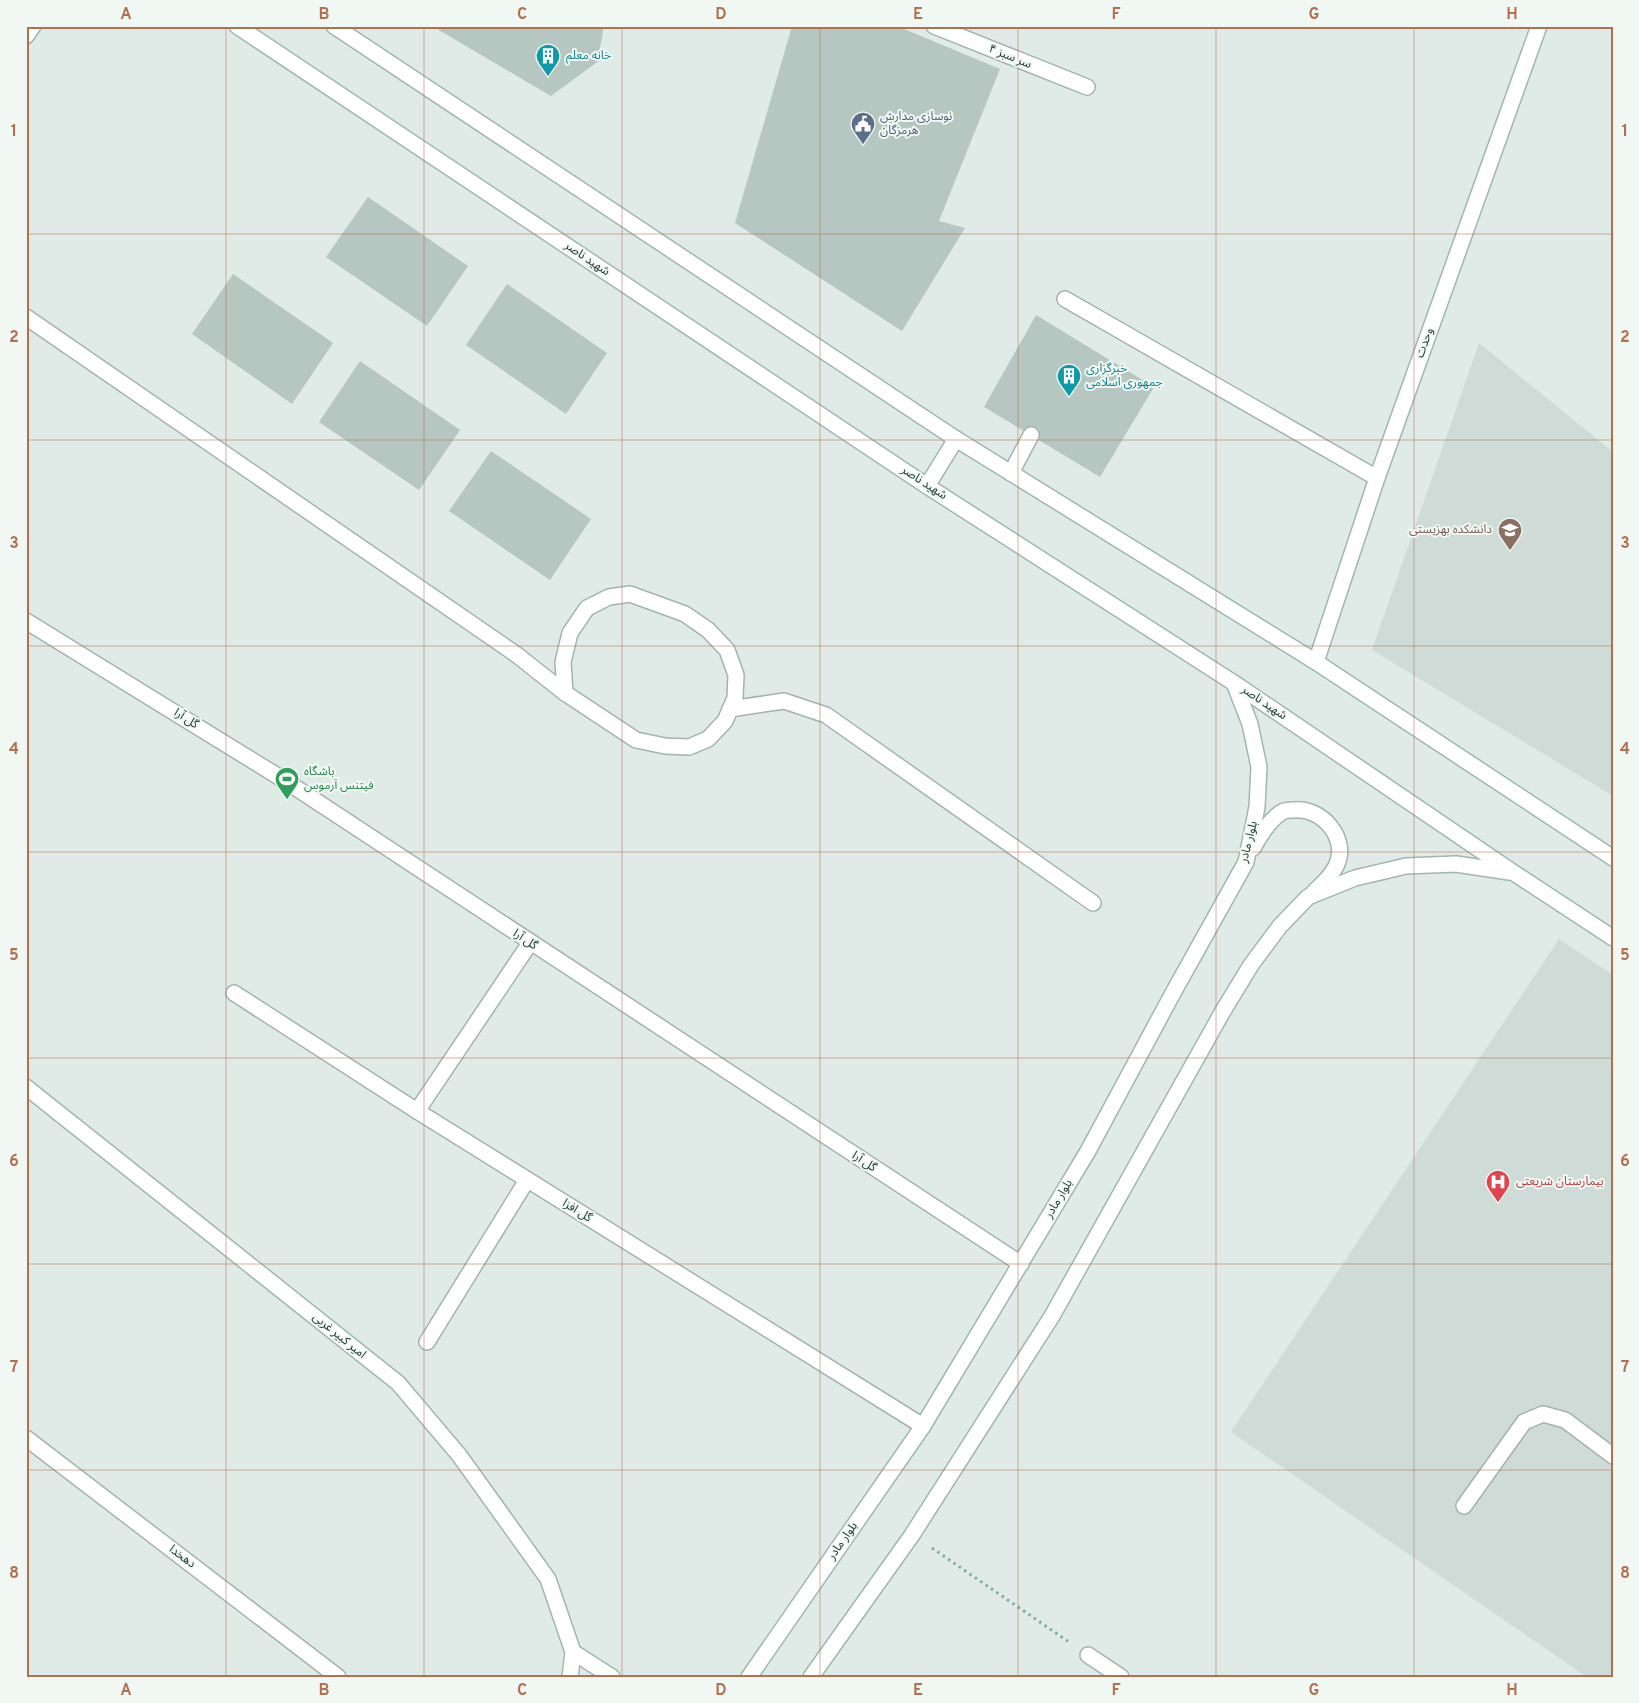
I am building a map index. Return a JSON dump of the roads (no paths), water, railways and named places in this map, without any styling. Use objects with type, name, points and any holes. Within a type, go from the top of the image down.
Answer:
[{"type":"street","points":[[26,36],[33,26]]},
{"type":"street","name":"شهید ناصر","points":[[236,26],[927,486],[1234,683],[1613,938]]},
{"type":"street","points":[[334,26],[956,439],[1316,662],[1613,858]]},
{"type":"street","name":"سر سبز ۴","points":[[934,26],[1087,87]]},
{"type":"street","name":"وحدت","points":[[1316,662],[1377,478],[1538,26]]},
{"type":"street","points":[[1065,300],[1377,478]]},
{"type":"street","points":[[26,317],[517,655],[565,692],[636,740],[666,746],[689,747],[708,740],[725,721],[735,698],[736,675],[727,650],[708,630],[685,614],[630,594],[609,597],[587,608],[570,633],[563,662],[565,692]]},
{"type":"street","points":[[1011,473],[1031,435]]},
{"type":"street","points":[[927,486],[956,439]]},
{"type":"street","name":"گل آرا","points":[[26,621],[284,780],[1021,1264]]},
{"type":"street","name":"بلوار مادر","points":[[750,1677],[923,1426],[1088,1151],[1173,992],[1246,862],[1257,807],[1259,767],[1250,724],[1234,683]]},
{"type":"street","points":[[730,709],[784,701],[826,714],[1093,903]]},
{"type":"street","points":[[811,1677],[912,1535],[1052,1316],[1251,965],[1280,926],[1324,883],[1337,865],[1340,848],[1334,831],[1321,816],[1302,809],[1283,811],[1269,823],[1257,839],[1246,862]]},
{"type":"street","points":[[1308,897],[1355,878],[1406,866],[1456,864],[1514,873]]},
{"type":"street","points":[[417,1111],[530,943]]},
{"type":"street","name":"گل افزا","points":[[234,993],[417,1111],[923,1426]]},
{"type":"street","name":"امیر کبیر غربی","points":[[26,1087],[398,1383],[459,1455],[548,1579],[573,1652],[570,1677]]},
{"type":"street","points":[[427,1342],[527,1180]]},
{"type":"street","points":[[1464,1506],[1524,1422],[1543,1414],[1565,1420],[1613,1456]]},
{"type":"street","name":"دهخدا","points":[[26,1438],[338,1677]]},
{"type":"street","points":[[573,1652],[612,1677]]},
{"type":"street","points":[[1088,1655],[1121,1677]]},
{"type":"place","name":"خانه معلم","points":[[548,77]]},
{"type":"place","name":"نوسازی مدارش هرمزگان","points":[[863,145]]},
{"type":"place","name":"خبرگزاری جمهوری اسلامی","points":[[1069,397]]},
{"type":"place","name":"دانشکده بهزیستی","points":[[1510,551]]},
{"type":"place","name":"باشگاه فیتنس آرموس","points":[[287,800]]},
{"type":"place","name":"بیمارستان شریعتی","points":[[1498,1203]]}]
